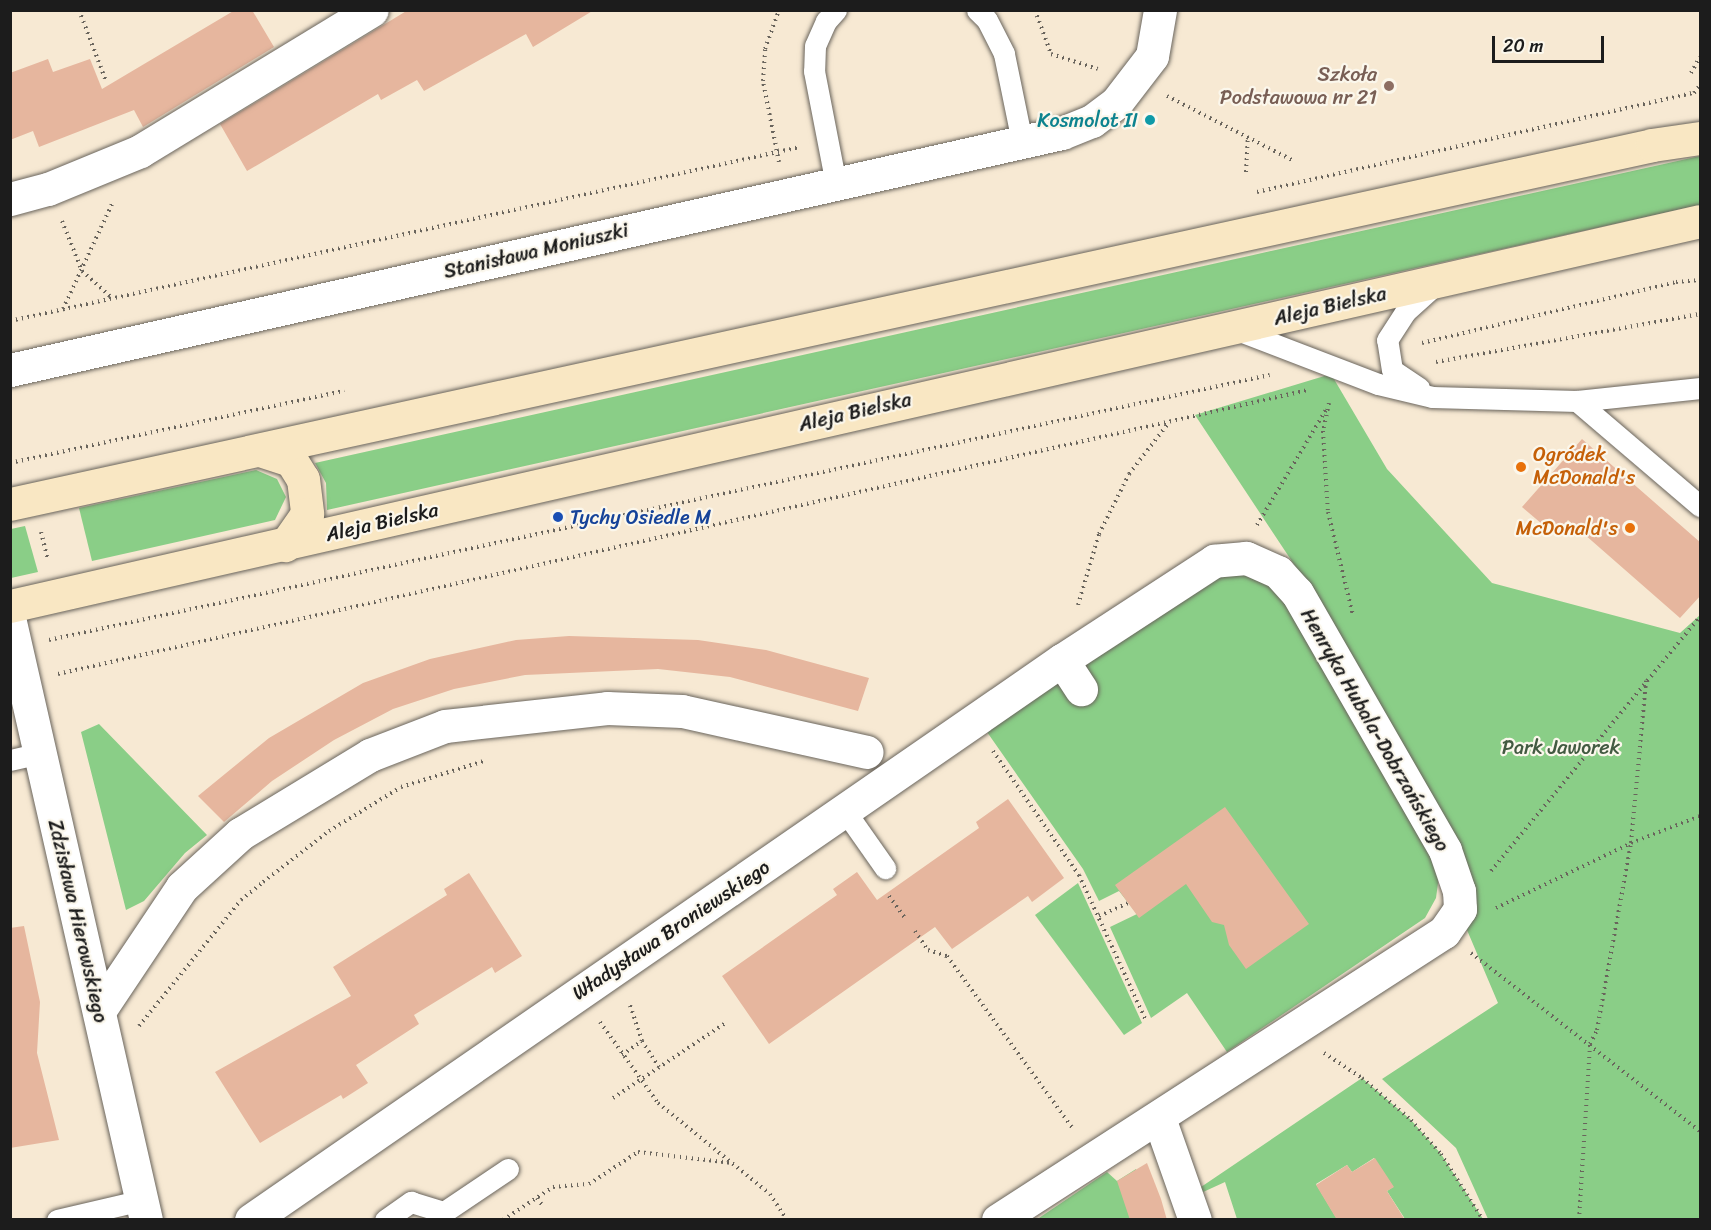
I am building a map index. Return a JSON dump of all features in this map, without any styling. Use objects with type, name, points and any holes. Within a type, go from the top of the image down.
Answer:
[{"type":"main road","points":[[1652,145],[1701,113]]},
{"type":"main road","points":[[22,501],[1652,145],[1701,138]]},
{"type":"main road","name":"Aleja Bielska","points":[[10,606],[1701,221]]},
{"type":"main road","points":[[260,450],[291,460],[303,479],[307,514],[285,545]]},
{"type":"street","points":[[10,199],[48,189],[140,151],[372,10]]},
{"type":"street","name":"Stanisława Moniuszki","points":[[10,370],[1062,133],[1092,121],[1116,103],[1152,56],[1160,10]]},
{"type":"street","points":[[1081,689],[1062,660],[1179,580],[1214,561],[1238,557]]},
{"type":"street","name":"Henryka Hubala-Dobrzańskiego","points":[[1238,557],[1278,572],[1297,593],[1445,850],[1460,891],[1452,921]]},
{"type":"street","name":"Zdzisława Hierowskiego","points":[[13,635],[24,682],[25,757],[99,1011],[144,1210]]},
{"type":"street","name":"Władysława Broniewskiego","points":[[251,1220],[1062,660]]},
{"type":"street","points":[[99,1011],[182,887],[240,834],[370,755],[445,726],[607,708],[682,711],[867,752]]},
{"type":"street","points":[[998,1220],[1093,1157],[1159,1118],[1292,1032],[1452,921]]},
{"type":"street","points":[[1159,1118],[1195,1220]]},
{"type":"lane","points":[[836,10],[826,21],[815,46],[814,71],[836,184]]},
{"type":"lane","points":[[977,10],[987,20],[1004,54],[1022,142]]},
{"type":"lane","points":[[1432,397],[1391,361],[1387,340],[1406,312],[1440,281]]},
{"type":"lane","points":[[1232,328],[1328,363],[1359,377],[1432,397],[1576,401],[1701,388]]},
{"type":"lane","points":[[1614,397],[1605,413],[1616,434]]},
{"type":"lane","points":[[1576,401],[1701,506]]},
{"type":"lane","points":[[845,811],[885,868]]},
{"type":"lane","points":[[385,1220],[411,1202],[444,1216],[508,1169]]},
{"type":"lane","points":[[57,1220],[144,1210]]},
{"type":"path","points":[[79,10],[106,81]]},
{"type":"path","points":[[779,10],[765,49],[763,81],[786,195]]},
{"type":"path","points":[[1691,73],[1700,58]]},
{"type":"path","points":[[1248,194],[1694,93],[1701,85]]},
{"type":"path","points":[[1246,172],[1248,138]]},
{"type":"path","points":[[10,321],[827,141]]},
{"type":"path","points":[[63,309],[114,200]]},
{"type":"path","points":[[58,214],[82,272],[113,298]]},
{"type":"path","points":[[1391,361],[1676,282],[1701,280]]},
{"type":"path","points":[[1391,361],[1701,314]]},
{"type":"path","points":[[13,635],[68,636],[1328,363]]},
{"type":"path","points":[[24,682],[1167,424],[1359,377]]},
{"type":"path","points":[[1333,384],[1323,431],[1328,512],[1355,624]]},
{"type":"path","points":[[10,463],[353,389]]},
{"type":"path","points":[[1238,557],[1329,404]]},
{"type":"path","points":[[1062,660],[1099,534],[1129,474],[1167,424]]},
{"type":"path","points":[[23,460],[22,501],[57,596],[68,636]]},
{"type":"path","points":[[1452,921],[1701,617]]},
{"type":"path","points":[[1579,1220],[1590,1044],[1597,1030],[1631,843],[1647,681]]},
{"type":"path","points":[[989,745],[1079,875],[1146,1021]]},
{"type":"path","points":[[137,1029],[241,900],[329,831],[401,786],[490,759]]},
{"type":"path","points":[[1452,921],[1631,843],[1701,816]]},
{"type":"path","points":[[1099,916],[1128,903]]},
{"type":"path","points":[[1452,921],[1590,1044],[1701,1131]]},
{"type":"path","points":[[915,931],[928,950],[947,956],[1093,1157]]},
{"type":"path","points":[[627,996],[642,1041],[658,1067]]},
{"type":"path","points":[[596,1017],[639,1080],[658,1103],[771,1194],[787,1220]]},
{"type":"path","points":[[613,1098],[727,1022]]},
{"type":"path","points":[[1292,1032],[1362,1078],[1411,1120],[1441,1154],[1483,1220]]},
{"type":"path","points":[[622,1055],[642,1041]]},
{"type":"path","points":[[503,1220],[553,1187],[589,1184],[639,1152],[732,1163]]},
{"type":"path","points":[[537,1198],[542,1205]]},
{"type":"green space","points":[[1700,156],[1700,205],[327,510],[326,483],[315,463]]},
{"type":"green space","name":"Park Jaworek","points":[[1331,374],[1387,469],[1492,583],[1680,633],[1700,615],[1700,1219],[1488,1219],[1456,1148],[1382,1079],[1498,1003],[1467,930],[1469,870],[1305,581],[1195,415]]},
{"type":"green space","points":[[256,470],[277,479],[286,497],[275,520],[92,561],[79,508]]},
{"type":"green space","points":[[25,526],[38,572],[11,578],[11,529]]},
{"type":"green space","points":[[1222,569],[1266,579],[1281,594],[1432,848],[1439,876],[1436,898],[1425,918],[1227,1052],[1187,993],[1151,1018],[1110,927],[1137,914],[1119,891],[1099,901],[1083,869],[987,732],[1200,579]]},
{"type":"green space","points":[[99,724],[207,835],[185,853],[144,901],[126,910],[81,732]]},
{"type":"green space","points":[[1078,883],[1142,1023],[1124,1035],[1035,915]]},
{"type":"green space","points":[[1362,1078],[1411,1120],[1441,1154],[1483,1219],[1405,1219],[1387,1191],[1393,1187],[1374,1158],[1352,1172],[1347,1165],[1316,1184],[1337,1219],[1237,1219],[1225,1182],[1201,1193],[1201,1187]]},
{"type":"green space","points":[[1136,1169],[1152,1220],[1036,1220],[1107,1172],[1117,1181]]},
{"type":"building","points":[[235,10],[252,10],[274,47],[143,127],[134,110],[39,147],[33,131],[10,140],[10,73],[48,59],[53,72],[90,59],[102,89]]},
{"type":"building","points":[[408,10],[594,10],[533,47],[526,34],[424,91],[417,80],[381,100],[378,94],[247,171],[220,124]]},
{"type":"building","name":"McDonald's","points":[[1582,439],[1701,543],[1701,595],[1680,618],[1568,520],[1555,535],[1522,507]]},
{"type":"building","points":[[569,636],[698,640],[766,650],[869,678],[858,711],[730,677],[658,669],[525,675],[454,689],[393,709],[334,740],[272,781],[224,822],[198,796],[269,738],[363,683],[430,659],[516,640]]},
{"type":"building","points":[[1008,799],[1064,878],[1032,902],[1028,896],[952,949],[935,927],[769,1044],[722,976],[837,895],[833,889],[857,872],[877,900],[979,828],[976,822]]},
{"type":"building","points":[[1225,807],[1309,924],[1246,969],[1229,945],[1224,925],[1212,922],[1186,884],[1139,918],[1115,885]]},
{"type":"building","points":[[469,873],[522,956],[495,973],[492,967],[414,1015],[419,1024],[356,1065],[368,1083],[343,1099],[341,1095],[260,1143],[215,1072],[351,996],[333,967],[447,895],[444,889]]},
{"type":"building","points":[[24,926],[40,1002],[37,1053],[59,1140],[10,1148],[10,928]]},
{"type":"building","points":[[1375,1158],[1394,1187],[1387,1191],[1405,1220],[1337,1220],[1316,1185],[1347,1165],[1352,1172]]},
{"type":"building","points":[[1147,1163],[1167,1220],[1130,1220],[1117,1181]]},
{"type":"place","name":"Szkoła Podstawowa nr 21","points":[[1389,86]]},
{"type":"place","name":"Kosmolot II","points":[[1150,120]]},
{"type":"place","name":"Ogródek McDonald's","points":[[1521,467]]},
{"type":"place","name":"Tychy Osiedle M","points":[[558,517]]},
{"type":"place","name":"McDonald's","points":[[1630,528]]}]
